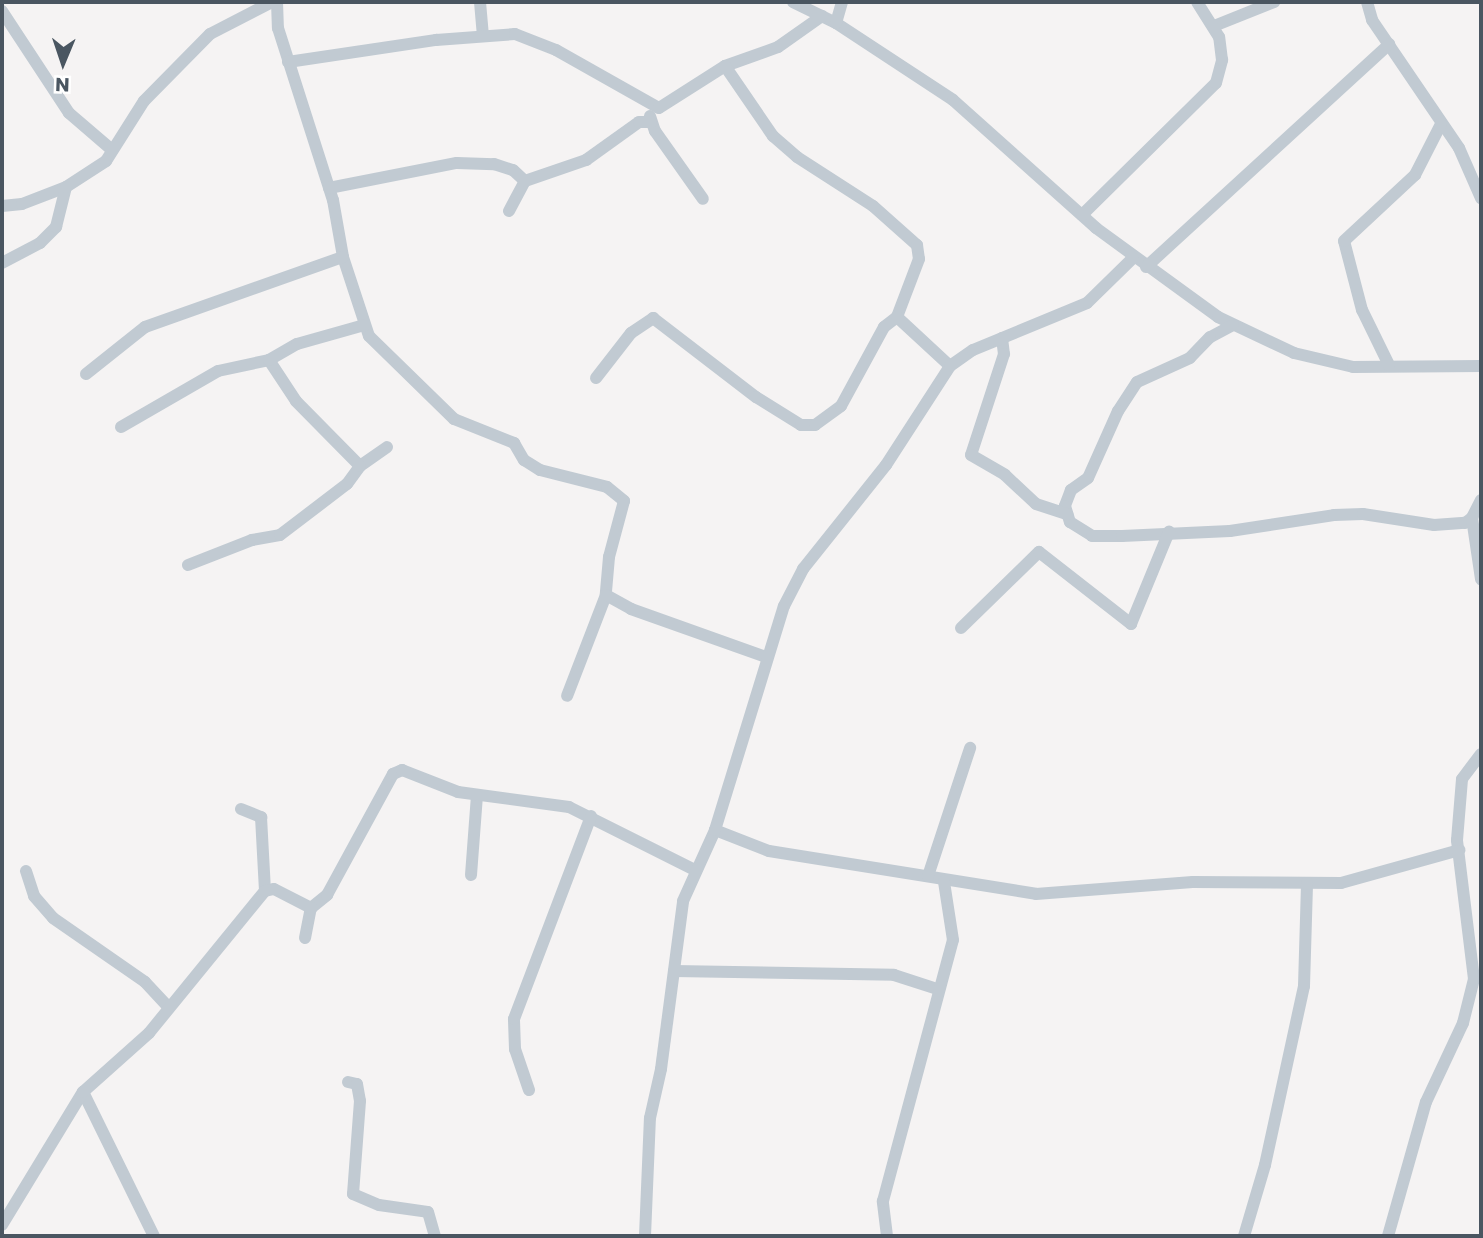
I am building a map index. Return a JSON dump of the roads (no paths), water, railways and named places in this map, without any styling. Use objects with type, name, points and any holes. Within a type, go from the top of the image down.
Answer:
[{"type":"street","points":[[2,206],[22,204],[66,187],[106,161],[144,101],[210,34],[272,2]]},
{"type":"street","points":[[277,2],[278,28],[329,188],[343,257],[363,325],[454,419],[514,443],[524,460],[540,470],[620,494],[623,510],[608,557],[606,595],[567,696]]},
{"type":"street","points":[[480,2],[483,35]]},
{"type":"street","points":[[793,2],[836,23],[953,100],[1133,258],[1233,325],[1294,353],[1353,367],[1481,366]]},
{"type":"street","points":[[836,23],[842,2]]},
{"type":"street","points":[[1083,215],[1216,83],[1221,50],[1214,26],[1197,2]]},
{"type":"street","points":[[1214,26],[1274,2]]},
{"type":"street","points":[[1367,2],[1372,20],[1459,148],[1481,198]]},
{"type":"street","points":[[2,11],[69,113],[111,150]]},
{"type":"street","points":[[288,62],[483,35],[515,34],[538,41],[649,105],[659,108],[725,65],[778,47],[822,16]]},
{"type":"street","points":[[1146,267],[1390,44]]},
{"type":"street","points":[[596,378],[631,333],[653,318],[756,397],[801,425],[815,425],[841,405],[884,327],[897,317],[919,259],[917,245],[873,206],[797,157],[774,136],[725,65]]},
{"type":"street","points":[[649,105],[651,122],[704,199]]},
{"type":"street","points":[[509,211],[524,181],[586,160],[639,122],[651,122]]},
{"type":"street","points":[[1389,365],[1362,310],[1344,241],[1415,175],[1441,124]]},
{"type":"street","points":[[329,188],[457,163],[494,164],[513,170],[524,181]]},
{"type":"street","points":[[2,263],[40,243],[56,227],[66,187]]},
{"type":"street","points":[[86,374],[145,327],[343,257]]},
{"type":"street","points":[[645,1236],[650,1118],[674,971],[682,901],[715,830],[766,657],[803,569],[886,465],[950,366],[1002,338],[1087,303],[1133,258]]},
{"type":"street","points":[[897,317],[950,366]]},
{"type":"street","points":[[121,427],[218,371],[269,360],[297,344],[363,325]]},
{"type":"street","points":[[1233,325],[1210,337],[1190,358],[1137,382],[1118,411],[1088,478],[1072,490],[1068,514],[1070,522],[1092,536],[1230,531],[1334,515],[1363,514],[1434,525],[1465,523],[1472,518],[1481,500]]},
{"type":"street","points":[[1002,338],[1004,354],[971,455],[1005,475],[1036,504],[1068,514]]},
{"type":"street","points":[[269,360],[296,401],[360,466]]},
{"type":"street","points":[[188,565],[300,524],[347,484],[360,466],[387,447]]},
{"type":"street","points":[[1472,518],[1481,579]]},
{"type":"street","points":[[961,628],[1039,552],[1131,624],[1169,532]]},
{"type":"street","points":[[606,595],[631,609],[766,657]]},
{"type":"street","points":[[928,876],[970,748]]},
{"type":"street","points":[[1388,1236],[1426,1102],[1462,1023],[1474,979],[1459,850],[1462,779],[1481,754]]},
{"type":"street","points":[[305,938],[312,908],[327,895],[393,774],[410,770],[477,796],[544,801],[591,816],[695,870]]},
{"type":"street","points":[[471,875],[477,796]]},
{"type":"street","points":[[241,809],[261,817],[265,891]]},
{"type":"street","points":[[528,1090],[515,1049],[514,1019],[591,816]]},
{"type":"street","points":[[715,830],[769,851],[928,876],[944,882],[1036,894],[1193,882],[1341,883],[1459,850]]},
{"type":"street","points":[[26,871],[34,896],[53,918],[145,982],[169,1008]]},
{"type":"street","points":[[887,1236],[883,1201],[937,989],[953,940],[944,882]]},
{"type":"street","points":[[1244,1236],[1265,1165],[1304,986],[1307,883]]},
{"type":"street","points":[[2,1225],[83,1092],[149,1033],[265,891],[274,889],[312,908]]},
{"type":"street","points":[[674,971],[894,975],[937,989]]},
{"type":"street","points":[[348,1082],[357,1084],[360,1101],[353,1194],[379,1205],[428,1212],[435,1236]]},
{"type":"street","points":[[83,1092],[154,1236]]}]
